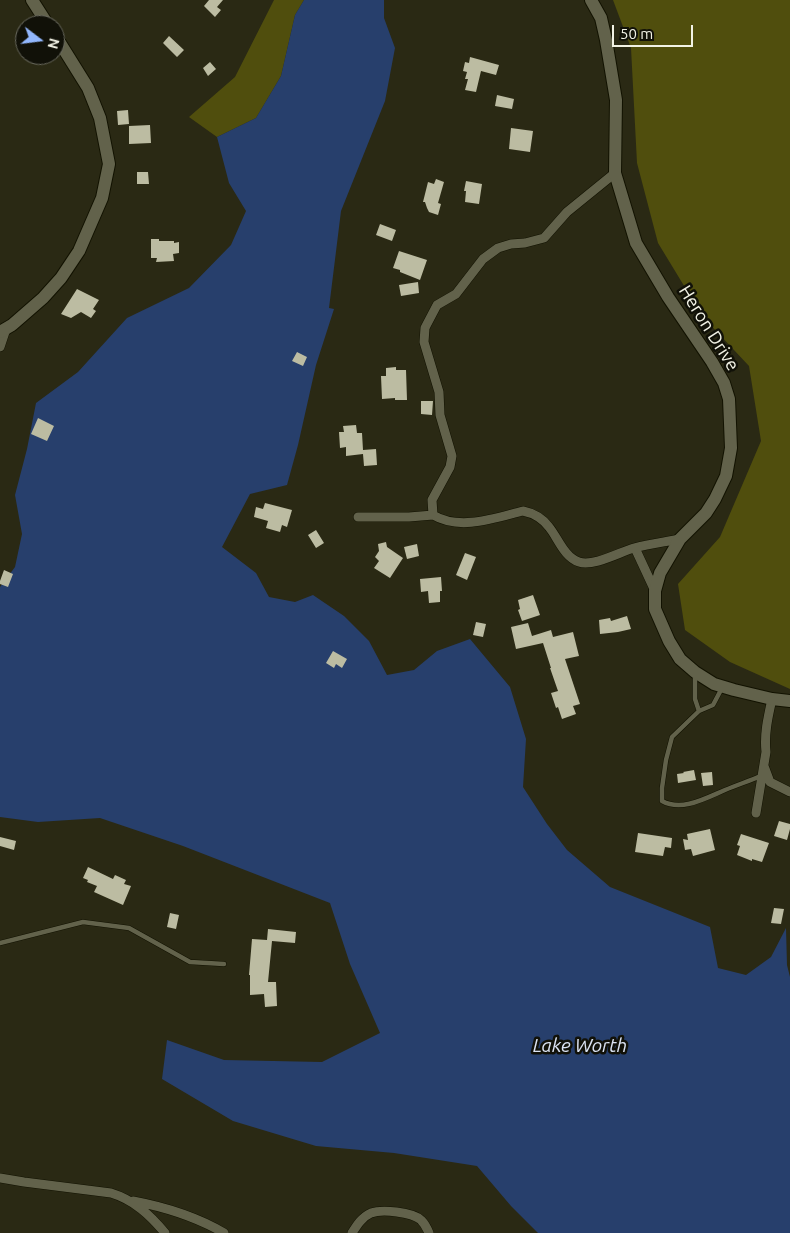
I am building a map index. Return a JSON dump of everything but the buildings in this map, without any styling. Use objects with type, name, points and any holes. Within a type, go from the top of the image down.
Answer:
[{"type":"street","points":[[32,0],[42,15]]},
{"type":"street","name":"Heron Drive","points":[[591,0],[601,18],[606,40],[616,100],[616,173],[636,243],[668,297],[712,362],[724,383],[729,399],[731,448],[726,476],[706,513],[680,539],[660,573],[655,591],[655,609],[680,659],[694,672],[714,684],[772,699],[790,701]]},
{"type":"street","points":[[0,347],[3,330],[12,325],[43,298],[79,251],[102,198],[109,164],[100,118],[88,88],[65,51]]},
{"type":"street","points":[[433,515],[432,500],[450,467],[452,456],[440,415],[438,392],[424,342],[426,324],[437,305],[456,294],[483,259],[498,248],[544,238],[566,212],[616,173]]},
{"type":"street","points":[[358,517],[433,515],[441,520],[456,523],[483,521],[523,511],[529,512],[548,525],[570,557],[580,563],[592,563],[635,548],[680,539]]},
{"type":"street","points":[[635,548],[655,591]]},
{"type":"street","points":[[756,813],[766,752],[766,726],[772,699]]},
{"type":"street","points":[[763,771],[770,782],[790,792]]},
{"type":"street","points":[[0,1178],[122,1196],[147,1214],[165,1233]]},
{"type":"street","points":[[130,1201],[154,1205],[186,1215],[224,1233]]},
{"type":"street","points":[[352,1233],[360,1221],[372,1213],[391,1211],[420,1218],[429,1233]]},
{"type":"lane","points":[[694,672],[695,699],[699,711]]},
{"type":"lane","points":[[723,686],[713,705],[699,711],[672,737],[666,760],[662,801],[669,805],[695,803],[763,771]]},
{"type":"lane","points":[[0,943],[83,922],[129,928],[190,962],[224,964]]},
{"type":"shaded area","points":[[274,0],[304,0],[295,15],[281,76],[256,118],[217,137],[189,117],[235,77]]},
{"type":"shaded area","points":[[613,0],[790,0],[790,689],[730,662],[685,630],[678,584],[720,537],[761,441],[749,366],[703,317],[658,243],[637,163],[631,48]]},
{"type":"water","name":"Lake Worth","points":[[304,0],[384,0],[384,18],[395,48],[385,101],[341,211],[329,308],[334,309],[316,365],[287,485],[250,494],[222,547],[256,573],[269,597],[295,602],[313,595],[344,616],[369,641],[387,675],[414,670],[437,651],[470,639],[510,687],[526,739],[523,787],[547,824],[567,850],[610,887],[710,927],[718,968],[746,975],[771,957],[786,928],[787,965],[790,977],[790,1233],[538,1233],[511,1206],[477,1166],[394,1153],[316,1146],[233,1121],[162,1079],[167,1040],[224,1060],[322,1062],[380,1033],[350,964],[330,903],[183,846],[100,818],[38,822],[0,817],[0,587],[15,567],[22,534],[15,495],[36,403],[78,372],[127,318],[189,288],[231,245],[246,211],[229,183],[217,137],[256,118],[281,76],[295,15]]}]
